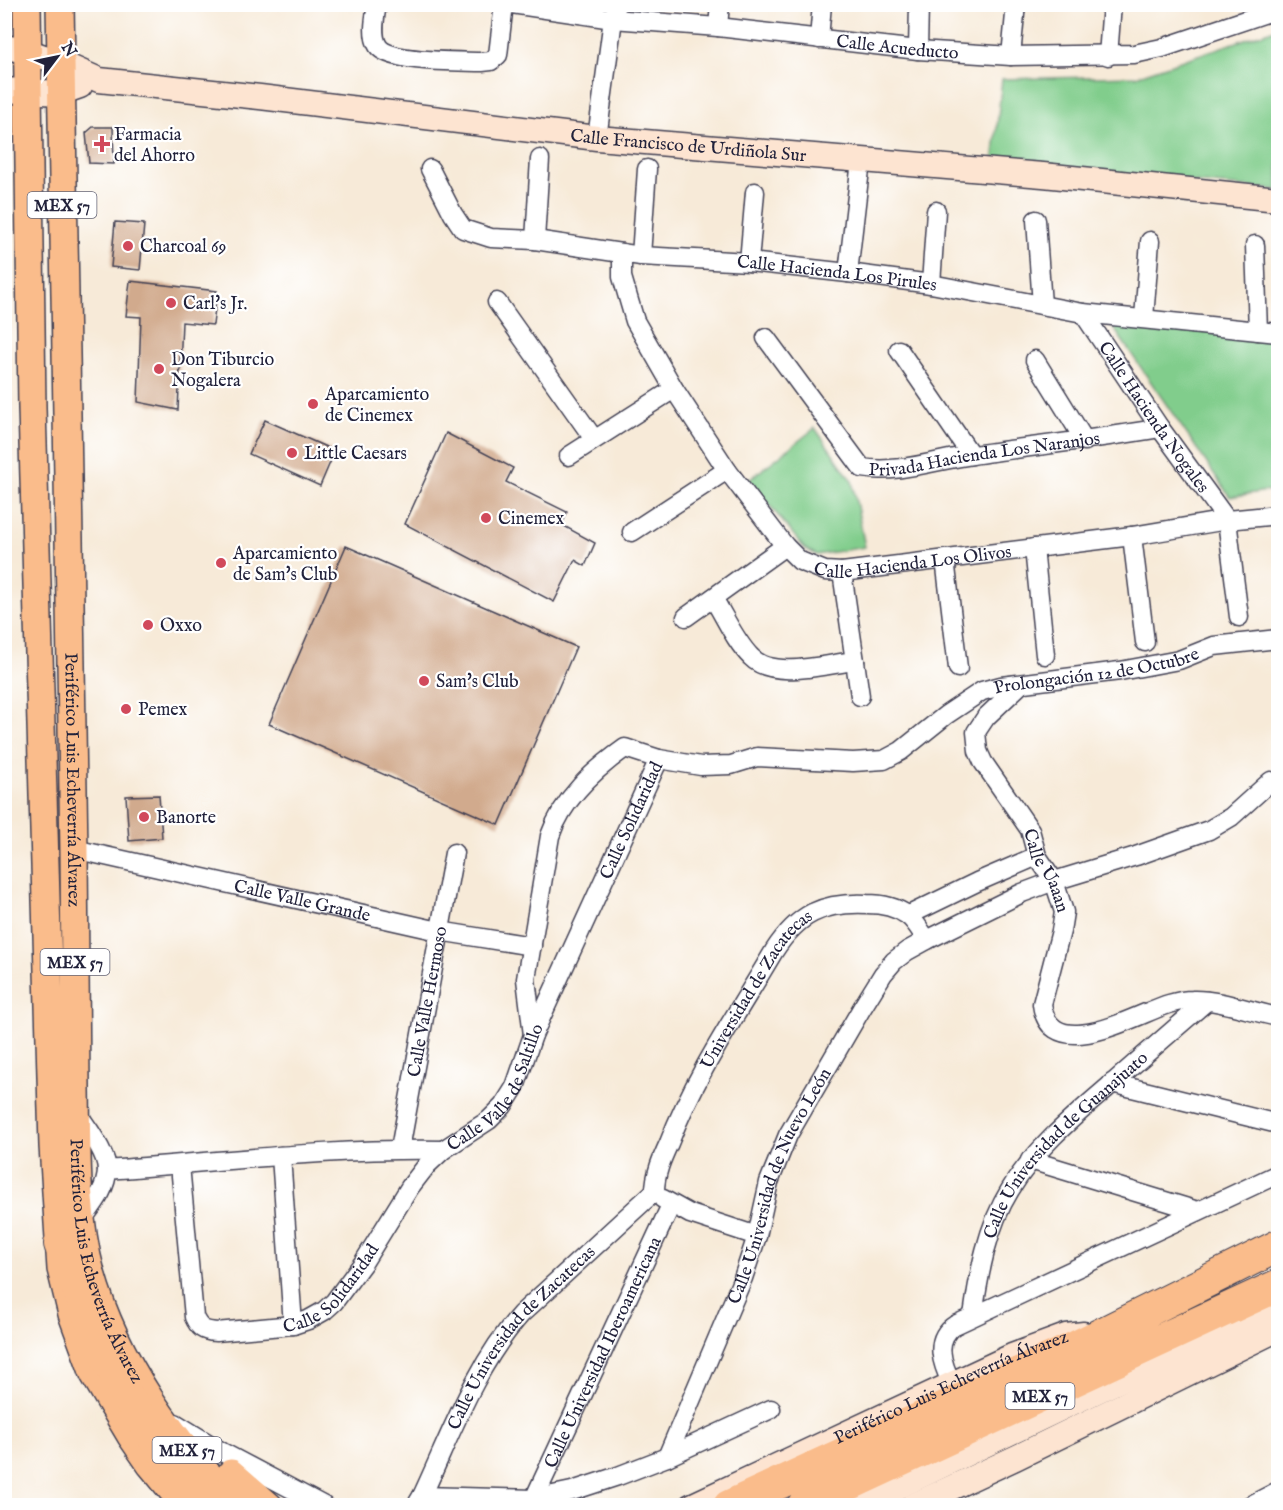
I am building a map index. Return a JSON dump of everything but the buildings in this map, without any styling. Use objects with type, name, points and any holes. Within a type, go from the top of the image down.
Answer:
[{"type":"highway","points":[[60,1244],[96,1335],[135,1410],[160,1448],[208,1506]]},
{"type":"highway","name":"Periférico Luis Echeverría Álvarez","points":[[1105,1332],[1273,1272]]},
{"type":"highway","name":"MEX 57","points":[[803,1506],[1273,1272]]},
{"type":"highway","name":"MEX 57","points":[[729,1506],[896,1431],[1105,1332]]},
{"type":"main road","name":"Periférico Luis Echeverría Álvarez","points":[[27,4],[16,49],[16,90],[32,408],[53,1146],[60,1244],[65,1290],[94,1374],[145,1456],[185,1506]]},
{"type":"main road","name":"Periférico Luis Echeverría Álvarez","points":[[60,4],[76,1112],[82,1220],[89,1267],[100,1303],[116,1339],[143,1386],[190,1455],[241,1506]]},
{"type":"main road","points":[[32,408],[55,427],[68,447]]},
{"type":"main road","points":[[143,1386],[163,1412],[269,1506]]},
{"type":"street","points":[[377,4],[374,33],[376,44],[382,51],[401,57],[482,62],[491,61],[498,55],[504,4]]},
{"type":"street","name":"Calle Acueducto","points":[[512,4],[612,9],[718,27],[819,39],[918,50],[1011,56],[1134,54],[1162,48],[1278,9]]},
{"type":"street","points":[[718,27],[720,4]]},
{"type":"street","points":[[819,39],[822,4]]},
{"type":"street","points":[[918,50],[919,4]]},
{"type":"street","points":[[1011,56],[1016,4]]},
{"type":"street","points":[[1108,56],[1112,4]]},
{"type":"street","points":[[597,138],[612,9]]},
{"type":"street","name":"Calle Francisco de Urdiñola Sur","points":[[16,49],[61,63],[99,80],[597,138],[1043,175],[1278,199]]},
{"type":"street","name":"Calle Francisco de Urdiñola Sur","points":[[60,93],[99,80]]},
{"type":"street","points":[[16,90],[60,93]]},
{"type":"street","points":[[535,240],[540,159]]},
{"type":"street","points":[[848,273],[861,161]]},
{"type":"street","name":"Calle Hacienda Los Pirules","points":[[430,169],[463,229],[491,238],[535,240],[641,256],[749,262],[848,273],[931,284],[1083,313],[1278,333]]},
{"type":"street","points":[[641,256],[647,169]]},
{"type":"street","points":[[749,262],[755,192]]},
{"type":"street","points":[[931,284],[936,211]]},
{"type":"street","points":[[1036,220],[1042,305]]},
{"type":"street","points":[[1144,318],[1150,240]]},
{"type":"street","points":[[1255,245],[1258,331]]},
{"type":"street","name":"Calle Hacienda Los Olivos","points":[[622,253],[622,277],[635,321],[674,389],[727,470],[785,546],[800,561],[810,567],[842,572],[1132,536],[1227,520],[1278,515]]},
{"type":"street","points":[[497,302],[594,439]]},
{"type":"street","name":"Calle Hacienda Nogales","points":[[1083,313],[1160,428],[1227,520]]},
{"type":"street","name":"Privada Hacienda Los Naranjos","points":[[766,338],[862,468],[892,469],[971,455],[1085,441],[1160,428]]},
{"type":"street","points":[[899,350],[971,455]]},
{"type":"street","points":[[1035,360],[1085,441]]},
{"type":"street","points":[[569,456],[674,389]]},
{"type":"street","points":[[633,532],[727,470]]},
{"type":"street","points":[[1227,520],[1239,618]]},
{"type":"street","points":[[1132,536],[1145,642]]},
{"type":"street","points":[[686,617],[785,546]]},
{"type":"street","points":[[1034,548],[1045,655]]},
{"type":"street","points":[[945,560],[958,669]]},
{"type":"street","points":[[842,572],[860,696]]},
{"type":"street","points":[[713,598],[751,658],[762,665],[779,670],[855,661]]},
{"type":"street","name":"Prolongación 12 de Octubre","points":[[925,733],[946,715],[982,691],[1001,686],[1120,671],[1179,660],[1214,646],[1278,639]]},
{"type":"street","name":"Calle Uaaan","points":[[1021,684],[986,717],[976,732],[978,751],[983,762],[1030,830],[1037,856],[1054,881],[1064,912],[1061,932],[1043,996],[1043,1014],[1049,1024],[1066,1032],[1091,1033],[1122,1024],[1167,1004],[1194,1000],[1278,1017]]},
{"type":"street","name":"Calle Solidaridad","points":[[533,1035],[658,759],[701,766],[731,765],[757,757],[870,762],[884,760],[901,751],[925,733]]},
{"type":"street","name":"Calle Valle de Saltillo","points":[[107,1170],[281,1156],[400,1149],[443,1150],[489,1120],[503,1106],[515,1087],[533,1035],[526,980],[550,836],[556,819],[578,789],[604,764],[626,748],[658,759]]},
{"type":"street","name":"Calle Universidad de Nuevo León","points":[[667,1457],[743,1278],[757,1236],[769,1182],[788,1135],[883,974],[894,961],[927,940],[1022,893],[1209,830],[1232,817],[1271,781]]},
{"type":"street","name":"Calle Valle Grande","points":[[74,849],[439,931],[532,946]]},
{"type":"street","name":"Calle Valle Hermoso","points":[[400,1149],[454,853]]},
{"type":"street","points":[[927,940],[909,915],[1037,856]]},
{"type":"street","name":"Universidad de Zacatecas","points":[[655,1191],[660,1166],[680,1114],[706,1064],[789,929],[811,912],[828,906],[848,903],[873,904],[909,915]]},
{"type":"street","name":"Calle Universidad de Guanajuato","points":[[973,1316],[980,1271],[992,1230],[1009,1191],[1030,1160],[1112,1083],[1207,1001]]},
{"type":"street","points":[[1112,1083],[1278,1124]]},
{"type":"street","points":[[76,1112],[104,1155],[107,1170],[104,1185],[82,1220]]},
{"type":"street","name":"Calle Solidaridad","points":[[180,1165],[194,1317],[198,1327],[205,1331],[216,1332],[292,1325],[308,1320],[324,1311],[334,1302],[363,1263],[411,1187],[443,1150]]},
{"type":"street","points":[[281,1156],[292,1325]]},
{"type":"street","points":[[1030,1160],[1198,1211]]},
{"type":"street","points":[[952,1384],[942,1356],[941,1346],[943,1336],[955,1324],[1278,1174]]},
{"type":"street","points":[[655,1191],[671,1205],[690,1214],[757,1236]]},
{"type":"street","name":"Calle Universidad de Zacatecas","points":[[419,1501],[480,1372],[504,1333],[521,1314],[655,1191]]},
{"type":"street","name":"Calle Universidad Iberoamericana","points":[[534,1499],[671,1205]]},
{"type":"street","points":[[858,1506],[1104,1388],[1273,1272]]},
{"type":"street","points":[[912,1506],[1278,1329]]},
{"type":"street","name":"Periférico Luis Echeverría Álvarez","points":[[691,1506],[1041,1344],[1066,1336],[1105,1332]]},
{"type":"street","points":[[419,1501],[534,1499],[572,1491],[667,1457],[771,1409]]},
{"type":"street","points":[[175,1423],[222,1452],[324,1506]]},
{"type":"street","points":[[1249,1506],[1278,1491]]},
{"type":"green space","points":[[1278,28],[1278,190],[993,164],[1002,79],[1136,76]]},
{"type":"green space","points":[[1106,317],[1278,337],[1278,489],[1230,497]]},
{"type":"green space","points":[[815,428],[852,481],[865,547],[817,555],[805,549],[749,480]]},
{"type":"place","name":"Farmacia del Ahorro","points":[[102,144]]},
{"type":"place","name":"Charcoal 69","points":[[128,246]]},
{"type":"place","name":"Carl's Jr.","points":[[171,303]]},
{"type":"place","name":"Don Tiburcio Nogalera","points":[[159,369]]},
{"type":"place","name":"Aparcamiento de Cinemex","points":[[313,404]]},
{"type":"place","name":"Little Caesars","points":[[292,453]]},
{"type":"place","name":"Cinemex","points":[[486,518]]},
{"type":"place","name":"Aparcamiento de Sam's Club","points":[[221,563]]},
{"type":"place","name":"Oxxo","points":[[148,625]]},
{"type":"place","name":"Sam's Club","points":[[424,681]]},
{"type":"place","name":"Pemex","points":[[126,709]]},
{"type":"place","name":"Banorte","points":[[144,817]]}]
